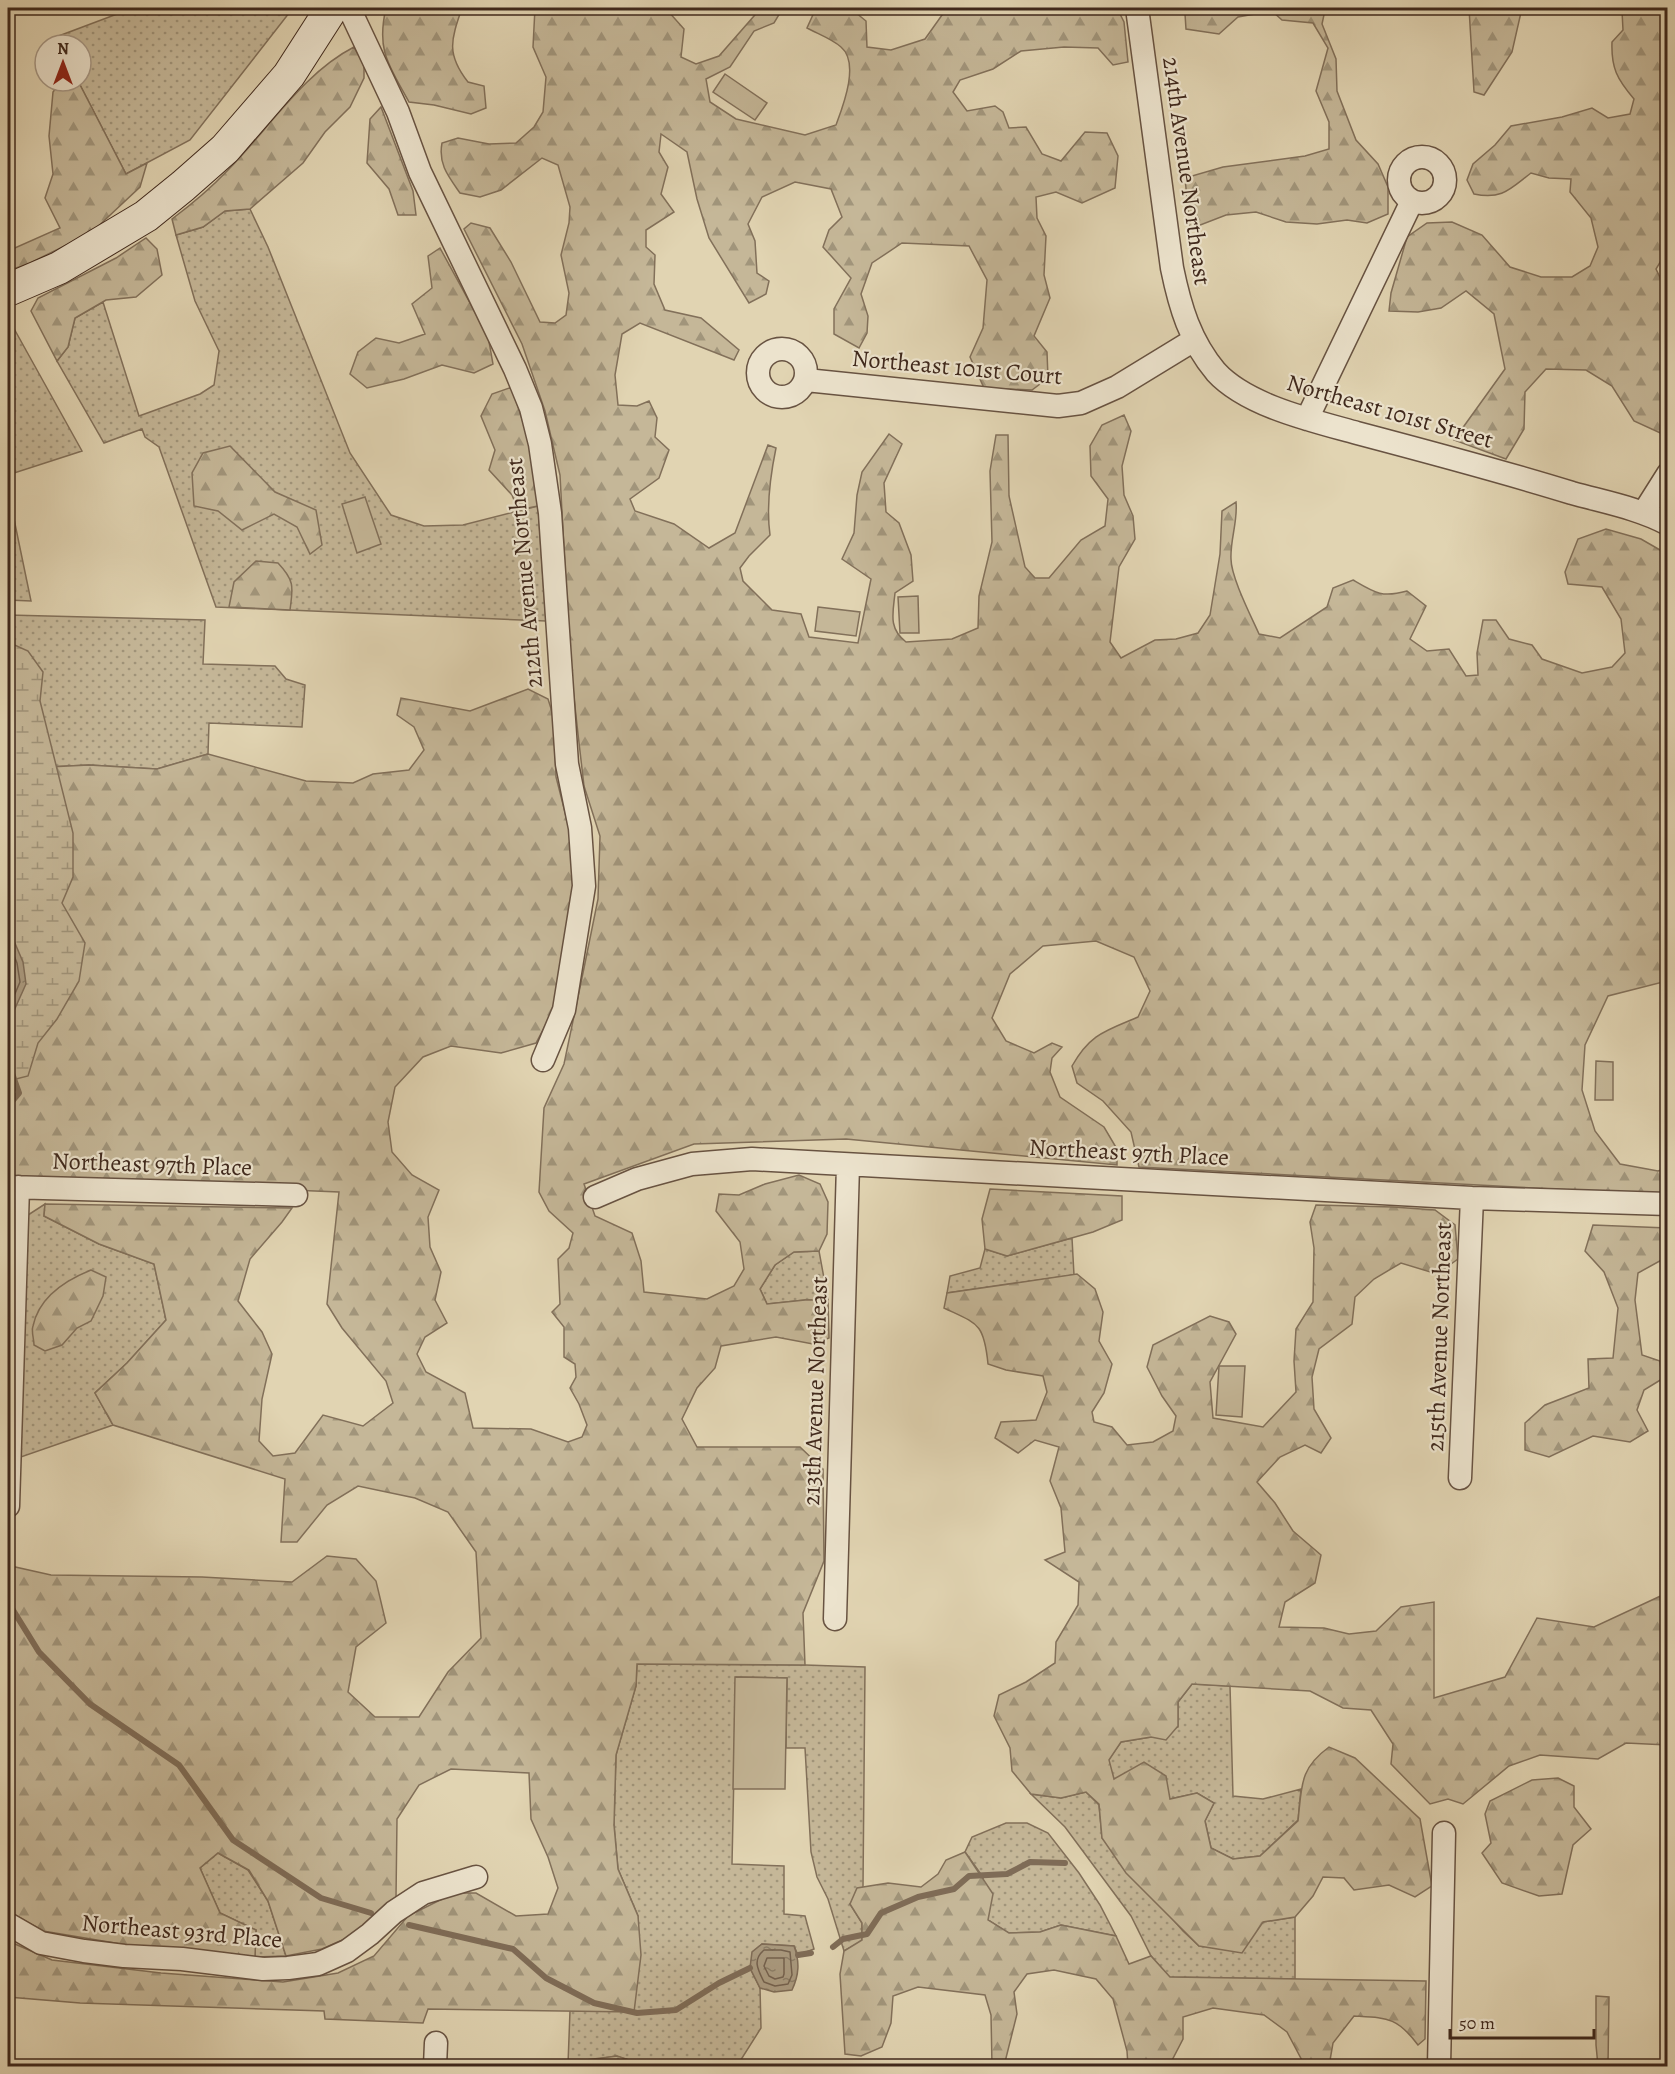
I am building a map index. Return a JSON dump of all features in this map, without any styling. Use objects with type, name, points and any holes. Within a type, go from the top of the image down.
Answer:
[{"type":"main road","points":[[8,290],[69,263],[146,216],[183,186],[225,149],[289,75],[332,8]]},
{"type":"street","name":"212th Avenue Northeast","points":[[349,8],[398,112],[420,172],[515,369],[531,408],[540,444],[550,513],[567,764],[580,828],[584,886],[564,1010],[543,1060]]},
{"type":"street","name":"214th Avenue Northeast","points":[[1137,8],[1172,268],[1180,307],[1194,340]]},
{"type":"street","points":[[1307,419],[1412,201]]},
{"type":"street","name":"Northeast 101st Court","points":[[806,380],[1058,406],[1081,403],[1117,387],[1194,340]]},
{"type":"street","name":"Northeast 101st Street","points":[[1194,340],[1217,373],[1248,396],[1307,419],[1644,512],[1668,524]]},
{"type":"street","points":[[1644,512],[1668,474]]},
{"type":"street","name":"Northeast 97th Place","points":[[595,1197],[637,1179],[692,1164],[752,1159],[1472,1198],[1668,1204]]},
{"type":"street","name":"213th Avenue Northeast","points":[[835,1619],[848,1164]]},
{"type":"street","points":[[8,1506],[13,1187]]},
{"type":"street","name":"Northeast 97th Place","points":[[13,1187],[296,1195]]},
{"type":"street","name":"215th Avenue Northeast","points":[[1460,1478],[1472,1198]]},
{"type":"street","points":[[1439,2067],[1444,1833]]},
{"type":"street","name":"Northeast 93rd Place","points":[[8,1924],[41,1943],[84,1951],[182,1959],[263,1969],[288,1968],[318,1964],[346,1951],[370,1934],[394,1912],[423,1893],[476,1878]]},
{"type":"street","points":[[435,2067],[436,2043]]},
{"type":"green space","points":[[133,8],[293,8],[190,140],[126,174],[84,93],[93,93],[93,33],[67,33]]},
{"type":"green space","points":[[386,8],[462,8],[453,38],[454,55],[456,63],[468,82],[484,86],[486,108],[471,114],[434,105],[409,102],[386,57],[383,23]]},
{"type":"green space","points":[[535,8],[661,8],[668,11],[684,29],[681,57],[696,64],[719,56],[761,8],[783,8],[774,23],[754,31],[730,67],[706,79],[710,102],[736,119],[805,135],[836,125],[846,96],[850,74],[847,54],[841,47],[807,28],[816,8],[850,8],[866,21],[867,47],[891,50],[925,39],[947,8],[1117,8],[1124,22],[1128,62],[1113,65],[1098,48],[1064,47],[1021,51],[993,69],[960,80],[953,92],[967,111],[995,106],[1003,112],[1009,128],[1026,127],[1042,154],[1061,161],[1085,132],[1107,133],[1118,156],[1115,188],[1082,203],[1056,192],[1036,197],[1037,218],[1046,236],[1044,275],[1050,298],[1034,336],[1047,352],[1048,378],[1032,390],[984,388],[970,357],[983,328],[987,280],[969,246],[902,243],[872,263],[861,294],[868,316],[867,333],[859,348],[834,334],[834,309],[851,278],[823,247],[829,230],[842,217],[831,189],[795,182],[762,197],[748,224],[755,241],[757,273],[769,281],[766,294],[749,303],[709,238],[697,199],[687,152],[661,134],[659,152],[668,167],[661,194],[674,212],[646,230],[646,247],[655,255],[654,284],[665,310],[701,318],[739,350],[734,360],[640,323],[622,334],[615,375],[618,405],[637,406],[649,401],[657,418],[655,437],[669,450],[659,478],[630,499],[635,511],[674,524],[709,548],[735,533],[768,445],[776,448],[769,492],[770,535],[740,568],[743,581],[772,610],[801,614],[809,637],[858,643],[871,579],[842,559],[854,533],[857,495],[862,472],[889,434],[902,444],[884,483],[886,512],[899,523],[911,555],[913,581],[895,593],[893,614],[896,631],[906,642],[952,639],[978,628],[979,596],[992,542],[990,471],[996,435],[1008,435],[1009,496],[1025,567],[1035,578],[1049,578],[1081,540],[1105,526],[1108,499],[1091,476],[1090,446],[1102,425],[1124,415],[1131,431],[1122,466],[1124,495],[1133,516],[1135,539],[1119,567],[1110,642],[1121,658],[1155,640],[1176,639],[1198,633],[1210,615],[1220,554],[1222,511],[1236,502],[1231,552],[1232,567],[1259,634],[1280,638],[1327,607],[1333,588],[1353,580],[1379,593],[1391,594],[1407,591],[1426,606],[1410,639],[1427,651],[1449,649],[1466,676],[1478,675],[1477,653],[1483,620],[1496,620],[1509,639],[1532,645],[1542,659],[1582,673],[1612,667],[1625,653],[1621,619],[1602,587],[1568,584],[1565,572],[1578,539],[1606,529],[1641,539],[1667,554],[1667,981],[1608,996],[1585,1045],[1582,1090],[1595,1131],[1620,1164],[1658,1171],[1667,1168],[1667,1195],[1139,1167],[1131,1132],[1103,1101],[1077,1083],[1072,1066],[1092,1040],[1107,1030],[1138,1017],[1150,991],[1134,957],[1096,941],[1043,946],[1010,974],[992,1018],[1006,1041],[1034,1053],[1052,1043],[1062,1047],[1052,1058],[1050,1072],[1060,1097],[1104,1127],[1117,1149],[1117,1165],[846,1139],[694,1144],[584,1184],[595,1216],[632,1233],[641,1261],[644,1292],[707,1299],[734,1286],[744,1269],[740,1242],[716,1211],[719,1194],[739,1195],[765,1184],[799,1175],[820,1184],[828,1202],[827,1234],[819,1251],[794,1252],[775,1265],[760,1289],[767,1304],[828,1300],[829,1338],[813,1344],[776,1337],[721,1346],[715,1368],[697,1388],[682,1419],[697,1447],[800,1447],[823,1469],[824,1561],[803,1613],[805,1665],[637,1664],[636,1686],[616,1755],[614,1825],[618,1869],[638,1916],[641,1955],[634,2012],[428,2009],[423,2023],[325,2019],[324,2011],[80,2003],[8,1997],[8,1941],[52,1960],[161,1973],[283,1982],[338,1973],[374,1956],[408,1916],[454,1893],[476,1893],[516,1916],[548,1914],[558,1888],[548,1857],[531,1819],[529,1773],[451,1769],[419,1785],[397,1819],[396,1898],[356,1934],[322,1949],[286,1956],[268,1901],[249,1870],[218,1853],[200,1868],[220,1913],[256,1930],[255,1957],[133,1946],[43,1931],[8,1911],[8,1562],[11,1566],[51,1575],[202,1577],[292,1582],[327,1556],[356,1559],[376,1581],[386,1623],[356,1647],[348,1692],[375,1717],[419,1717],[448,1672],[481,1638],[476,1552],[448,1512],[415,1498],[358,1486],[327,1505],[297,1542],[281,1542],[285,1479],[113,1425],[95,1393],[127,1363],[166,1320],[154,1264],[99,1244],[44,1216],[45,1204],[292,1208],[250,1259],[238,1301],[262,1332],[272,1354],[262,1399],[259,1441],[273,1456],[295,1453],[323,1415],[363,1426],[393,1403],[386,1381],[342,1328],[327,1304],[339,1192],[8,1178],[8,1024],[48,767],[89,765],[157,769],[208,754],[306,781],[353,783],[373,774],[409,770],[424,750],[414,727],[397,715],[401,698],[470,711],[528,689],[548,699],[554,718],[556,777],[570,832],[576,883],[554,1009],[536,1043],[501,1053],[451,1046],[423,1057],[395,1087],[388,1122],[392,1152],[412,1175],[439,1190],[428,1217],[430,1247],[441,1272],[435,1300],[447,1323],[425,1337],[417,1354],[426,1372],[465,1393],[473,1428],[531,1429],[568,1442],[582,1437],[587,1425],[570,1388],[576,1377],[575,1364],[564,1357],[564,1327],[552,1312],[560,1304],[558,1259],[569,1248],[573,1233],[549,1211],[539,1192],[544,1108],[564,1064],[584,968],[598,899],[600,836],[584,786],[578,734],[570,661],[560,475],[545,411],[522,344],[464,229],[471,223],[490,228],[511,262],[540,322],[555,323],[566,315],[569,293],[561,255],[569,223],[570,207],[558,165],[542,158],[501,190],[480,197],[460,193],[445,170],[441,157],[442,143],[458,138],[489,144],[516,143],[534,127],[543,112],[546,77],[533,47]]},
{"type":"green space","points":[[1197,8],[1252,10],[1332,8],[1325,10],[1322,24],[1336,59],[1337,91],[1356,140],[1378,164],[1388,187],[1388,214],[1367,223],[1347,220],[1317,224],[1286,222],[1256,212],[1226,215],[1190,229],[1185,178],[1223,167],[1305,156],[1329,149],[1329,122],[1316,91],[1328,48],[1313,23],[1282,20],[1272,11],[1238,17],[1219,34],[1186,29],[1185,14]]},
{"type":"green space","points":[[1469,8],[1522,8],[1512,52],[1484,95],[1474,92]]},
{"type":"green space","points":[[1616,8],[1667,8],[1668,176],[1664,194],[1667,196],[1668,249],[1656,269],[1667,292],[1667,436],[1634,421],[1612,386],[1586,370],[1546,369],[1525,392],[1524,429],[1506,459],[1454,440],[1505,369],[1494,314],[1466,291],[1441,308],[1418,312],[1389,311],[1391,293],[1407,237],[1427,223],[1452,222],[1482,235],[1510,267],[1541,277],[1572,277],[1590,266],[1598,247],[1591,218],[1570,192],[1571,179],[1549,178],[1531,173],[1505,192],[1492,196],[1474,194],[1467,180],[1473,164],[1495,145],[1511,126],[1562,117],[1592,108],[1608,118],[1630,114],[1634,99],[1619,79],[1613,59],[1612,42],[1623,30],[1622,11]]},
{"type":"green space","points":[[354,47],[364,64],[364,78],[350,107],[325,132],[303,163],[250,209],[225,211],[203,227],[176,235],[172,219],[222,177],[302,87],[336,58]]},
{"type":"green space","points":[[725,74],[767,103],[755,120],[713,92]]},
{"type":"green space","points":[[53,93],[84,93],[126,174],[147,163],[140,187],[91,233],[30,263],[8,271],[8,251],[60,228],[45,198],[53,174],[49,136]]},
{"type":"green space","points":[[381,107],[413,191],[416,215],[398,215],[389,189],[367,163],[370,119]]},
{"type":"green space","points":[[250,209],[268,247],[350,453],[391,515],[424,526],[463,525],[538,506],[546,621],[216,607],[159,447],[145,437],[142,429],[104,443],[57,361],[68,347],[75,318],[103,302],[139,416],[200,394],[214,385],[219,351],[195,301],[176,235],[203,227],[225,211]]},
{"type":"green space","points":[[146,238],[157,249],[162,275],[136,297],[106,300],[75,318],[68,347],[57,361],[31,311],[38,298],[116,258]]},
{"type":"green space","points":[[440,248],[488,336],[493,364],[474,373],[442,365],[404,379],[367,388],[350,374],[358,352],[376,338],[399,343],[425,334],[412,304],[432,288],[428,256]]},
{"type":"green space","points":[[12,325],[82,451],[8,475],[8,327]]},
{"type":"green space","points":[[512,387],[528,438],[538,506],[518,510],[512,495],[489,470],[495,450],[481,416],[492,394]]},
{"type":"green space","points":[[230,446],[275,492],[316,510],[322,545],[310,554],[297,527],[274,514],[242,530],[218,511],[194,506],[192,473],[203,453]]},
{"type":"green space","points":[[8,490],[31,601],[8,600]]},
{"type":"green space","points":[[365,497],[381,544],[357,553],[342,504]]},
{"type":"green space","points":[[256,561],[278,563],[287,575],[292,585],[290,610],[229,607],[234,582]]},
{"type":"green space","points":[[918,596],[919,633],[900,633],[898,597]]},
{"type":"green space","points":[[818,607],[860,612],[856,636],[815,631]]},
{"type":"green space","points":[[8,615],[205,620],[203,664],[275,666],[286,679],[305,685],[302,727],[209,723],[208,754],[157,769],[89,765],[48,767],[8,760]]},
{"type":"green space","points":[[8,642],[28,651],[43,672],[40,701],[73,833],[73,877],[62,903],[85,943],[79,981],[57,1019],[38,1043],[28,1076],[8,1081]]},
{"type":"green space","points":[[1596,1061],[1613,1062],[1613,1100],[1595,1100]]},
{"type":"green space","points":[[990,1189],[1122,1196],[1122,1220],[1093,1232],[1007,1256],[985,1249],[982,1219]]},
{"type":"green space","points":[[45,1204],[44,1216],[99,1244],[154,1264],[166,1320],[127,1363],[95,1393],[113,1425],[18,1458],[28,1215]]},
{"type":"green space","points":[[1316,1205],[1435,1210],[1455,1225],[1458,1259],[1437,1274],[1401,1263],[1374,1279],[1355,1297],[1352,1324],[1319,1349],[1312,1377],[1314,1409],[1331,1438],[1321,1453],[1305,1445],[1280,1457],[1257,1482],[1275,1503],[1293,1531],[1321,1555],[1315,1583],[1285,1602],[1279,1627],[1324,1628],[1349,1634],[1376,1631],[1401,1607],[1434,1602],[1434,1698],[1505,1677],[1537,1618],[1594,1627],[1667,1593],[1667,1745],[1626,1743],[1598,1759],[1540,1755],[1509,1766],[1463,1804],[1448,1799],[1430,1804],[1391,1764],[1393,1744],[1371,1710],[1343,1708],[1310,1691],[1192,1684],[1178,1702],[1178,1726],[1166,1740],[1151,1737],[1121,1742],[1109,1760],[1114,1779],[1144,1762],[1166,1776],[1170,1799],[1197,1793],[1214,1803],[1205,1821],[1211,1848],[1233,1859],[1260,1856],[1298,1821],[1302,1788],[1307,1771],[1319,1755],[1329,1747],[1355,1758],[1420,1819],[1432,1886],[1415,1897],[1389,1885],[1354,1890],[1344,1878],[1323,1877],[1313,1896],[1295,1917],[1263,1922],[1242,1953],[1199,1946],[1126,1873],[1102,1838],[1099,1804],[1086,1792],[1061,1798],[1031,1794],[1012,1771],[1010,1748],[994,1716],[999,1695],[1026,1682],[1055,1663],[1056,1642],[1078,1605],[1079,1582],[1045,1560],[1065,1552],[1061,1508],[1050,1481],[1059,1447],[1035,1440],[1018,1453],[995,1438],[1001,1422],[1036,1420],[1047,1392],[1043,1376],[1006,1370],[988,1364],[981,1332],[972,1322],[944,1308],[947,1293],[1077,1274],[1095,1289],[1103,1312],[1099,1341],[1112,1364],[1104,1393],[1092,1412],[1094,1422],[1112,1427],[1127,1445],[1153,1442],[1173,1431],[1176,1416],[1162,1396],[1147,1367],[1153,1345],[1210,1316],[1229,1322],[1236,1334],[1210,1382],[1213,1418],[1263,1427],[1296,1392],[1294,1361],[1296,1329],[1313,1302],[1314,1248],[1310,1222]]},
{"type":"green space","points":[[1593,1225],[1667,1228],[1667,1257],[1638,1273],[1635,1300],[1642,1355],[1660,1361],[1662,1379],[1644,1390],[1637,1410],[1648,1431],[1630,1442],[1593,1436],[1549,1457],[1525,1450],[1525,1423],[1545,1405],[1589,1388],[1588,1359],[1613,1358],[1618,1308],[1604,1272],[1585,1251]]},
{"type":"green space","points":[[1072,1238],[1074,1275],[947,1293],[950,1276],[980,1268],[985,1249],[1007,1256]]},
{"type":"green space","points":[[819,1251],[828,1300],[767,1304],[760,1289],[775,1265],[794,1252]]},
{"type":"green space","points":[[91,1270],[106,1277],[103,1296],[91,1321],[77,1328],[62,1345],[45,1351],[34,1345],[32,1328],[47,1298],[63,1284]]},
{"type":"green space","points":[[1219,1366],[1245,1366],[1242,1417],[1216,1415]]},
{"type":"green space","points":[[637,1664],[865,1667],[863,1887],[850,1904],[862,1923],[862,1941],[844,1951],[828,1899],[817,1877],[811,1852],[805,1748],[786,1748],[787,1678],[736,1677],[732,1864],[784,1866],[784,1914],[805,1916],[814,1949],[798,1955],[794,1946],[762,1944],[753,1952],[750,1968],[760,1988],[761,2028],[737,2066],[647,2066],[616,2056],[568,2064],[570,2011],[634,2011],[638,1916],[618,1869],[614,1825],[616,1755],[636,1686]]},
{"type":"green space","points":[[735,1677],[787,1678],[785,1789],[733,1789]]},
{"type":"green space","points":[[1192,1684],[1230,1686],[1233,1796],[1263,1799],[1301,1789],[1298,1820],[1260,1856],[1233,1859],[1211,1848],[1205,1821],[1214,1803],[1197,1793],[1170,1799],[1114,1780],[1108,1760],[1121,1742],[1151,1737],[1178,1727],[1178,1702]]},
{"type":"green space","points":[[1558,1778],[1574,1786],[1574,1807],[1591,1829],[1573,1845],[1562,1894],[1539,1896],[1502,1883],[1482,1853],[1491,1843],[1485,1814],[1490,1801],[1532,1780]]},
{"type":"green space","points":[[1086,1792],[1099,1805],[1102,1838],[1183,1931],[1199,1946],[1263,1922],[1295,1917],[1295,1979],[1169,1977],[1151,1956],[1131,1916],[1065,1827],[1031,1794],[1061,1798]]},
{"type":"green space","points":[[1006,1823],[1027,1823],[1048,1833],[1079,1873],[1100,1905],[1116,1936],[1061,1925],[1040,1932],[1008,1933],[988,1920],[983,1877],[965,1852],[972,1837]]},
{"type":"green space","points":[[965,1852],[993,1894],[988,1920],[1009,1933],[1040,1932],[1061,1925],[1116,1936],[1129,1964],[1151,1956],[1170,1977],[1426,1981],[1425,2039],[1418,2045],[1404,2029],[1391,2021],[1375,2017],[1354,2016],[1333,2043],[1329,2066],[1305,2066],[1287,2032],[1264,2015],[1213,2008],[1183,2017],[1183,2039],[1169,2066],[1128,2066],[1127,2051],[1113,1999],[1096,1979],[1054,1970],[1027,1974],[1014,1992],[1017,2014],[1004,2066],[992,2066],[991,2015],[985,1995],[918,1987],[893,1996],[891,2023],[882,2047],[861,2056],[845,2054],[840,1974],[844,1951],[862,1940],[862,1923],[850,1904],[857,1888],[888,1883],[921,1887],[938,1874],[946,1860]]},
{"type":"green space","points":[[218,1853],[248,1870],[268,1901],[286,1956],[255,1957],[256,1930],[220,1913],[200,1868]]},
{"type":"green space","points":[[1596,1996],[1609,1997],[1608,2066],[1598,2066]]},
{"type":"green space","points":[[617,2056],[647,2066],[563,2066],[578,2061]]},
{"type":"water","points":[[8,927],[23,962],[26,984],[8,1024]]},
{"type":"water","points":[[762,1944],[794,1946],[798,1968],[792,1990],[774,1992],[760,1988],[750,1968],[752,1952]]},
{"type":"waterway","points":[[8,1062],[19,1093],[8,1106]]},
{"type":"waterway","points":[[8,1602],[39,1652],[90,1704],[179,1765],[233,1840],[321,1898],[371,1913]]},
{"type":"waterway","points":[[833,1947],[843,1939],[867,1934],[881,1913],[918,1897],[954,1889],[969,1876],[1007,1874],[1030,1862],[1065,1863]]},
{"type":"waterway","points":[[409,1925],[513,1949],[546,1978],[594,2003],[637,2013],[676,2010],[719,1983],[750,1968]]},
{"type":"waterway","points":[[798,1955],[811,1953]]}]
